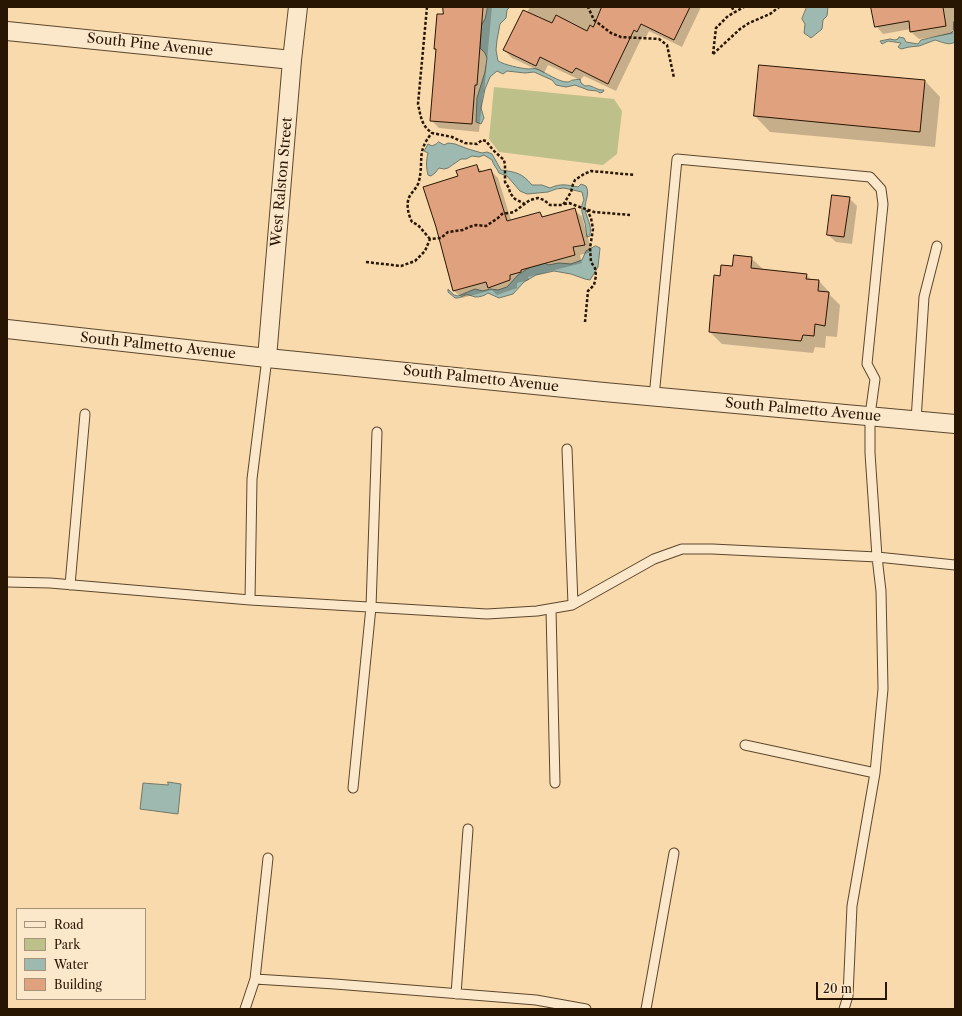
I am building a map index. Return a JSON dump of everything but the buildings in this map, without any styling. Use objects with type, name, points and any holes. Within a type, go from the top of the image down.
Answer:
[{"type":"street","name":"West Ralston Street","points":[[267,358],[292,60],[298,7]]},
{"type":"street","name":"South Pine Avenue","points":[[7,31],[292,60]]},
{"type":"street","name":"South Palmetto Avenue","points":[[7,329],[267,358],[654,397],[870,415],[955,424]]},
{"type":"lane","points":[[654,397],[677,159],[870,177],[881,189],[883,204],[867,364],[875,379],[870,415],[870,453],[877,557],[881,591],[883,689],[875,773],[852,906],[848,996],[844,1009]]},
{"type":"lane","points":[[916,420],[924,297],[937,246]]},
{"type":"lane","points":[[250,600],[252,479],[267,358]]},
{"type":"lane","points":[[70,585],[85,414]]},
{"type":"lane","points":[[353,788],[371,607],[377,432]]},
{"type":"lane","points":[[567,449],[573,604]]},
{"type":"lane","points":[[7,582],[70,585],[250,600],[487,614],[537,612],[573,604],[654,559],[682,549],[720,549],[877,557],[955,565]]},
{"type":"lane","points":[[551,609],[554,783]]},
{"type":"lane","points":[[745,745],[875,773]]},
{"type":"lane","points":[[456,994],[468,829]]},
{"type":"lane","points":[[646,1009],[674,853]]},
{"type":"lane","points":[[245,1009],[255,979],[268,858]]},
{"type":"lane","points":[[255,979],[536,1000],[586,1009]]},
{"type":"path","points":[[427,7],[418,104],[421,119],[426,129],[432,133],[477,144],[482,140],[486,141],[504,160],[505,182],[510,193],[514,199],[525,204]]},
{"type":"path","points":[[587,7],[594,20],[611,33],[621,37],[659,39],[667,45],[674,78]]},
{"type":"path","points":[[732,7],[734,12]]},
{"type":"path","points":[[744,7],[728,16],[716,28],[714,54],[740,29],[749,23],[770,14],[779,7]]},
{"type":"path","points":[[430,239],[418,225],[412,222],[408,212],[409,196],[419,183],[421,173],[421,153],[426,141],[432,133]]},
{"type":"path","points":[[563,205],[571,192],[575,180],[591,171],[635,175]]},
{"type":"path","points":[[430,239],[441,238],[448,232],[463,230],[476,225],[486,226],[502,214],[514,212],[530,200],[538,198],[544,200],[550,206],[563,205],[569,202],[594,212],[630,215]]},
{"type":"path","points":[[585,322],[588,291],[594,285],[596,276],[595,268],[591,262],[590,248],[593,229],[591,218],[587,210]]},
{"type":"path","points":[[366,262],[401,266],[415,261],[425,251],[430,239]]},
{"type":"green space","points":[[494,87],[614,99],[622,111],[617,154],[603,165],[499,152],[489,139]]},
{"type":"water","points":[[488,7],[510,7],[507,10],[506,18],[500,24],[496,50],[498,61],[516,67],[537,69],[565,82],[580,79],[581,83],[585,86],[604,90],[603,92],[600,93],[597,91],[588,90],[575,85],[566,87],[556,85],[552,80],[534,72],[525,73],[507,71],[503,74],[497,71],[490,77],[485,89],[481,108],[484,118],[481,124],[476,122],[477,98],[485,72],[487,58],[485,53],[480,48],[481,26],[485,19]]},
{"type":"water","points":[[807,7],[828,7],[827,16],[823,20],[822,29],[811,38],[804,33],[805,24],[802,19]]},
{"type":"water","points":[[954,22],[955,42],[950,44],[935,40],[919,46],[901,49],[898,47],[901,43],[888,41],[882,44],[880,41],[890,39],[895,40],[899,37],[904,38],[906,42],[918,44],[921,40],[951,33],[953,31]]},
{"type":"water","points":[[439,142],[444,145],[448,143],[455,144],[482,153],[487,152],[492,154],[501,170],[518,174],[532,185],[542,185],[550,188],[561,185],[578,187],[581,184],[586,186],[587,194],[585,210],[590,227],[590,236],[587,237],[582,212],[584,200],[582,192],[564,188],[548,192],[527,194],[520,191],[507,176],[499,173],[492,160],[484,155],[461,159],[448,168],[439,168],[431,176],[428,175],[426,164],[428,153],[424,151],[428,144],[432,146]]},
{"type":"water","points":[[596,246],[600,248],[598,267],[590,280],[571,274],[554,271],[536,275],[524,282],[513,294],[499,298],[488,293],[479,297],[465,295],[460,298],[455,298],[448,292],[448,289],[454,295],[458,296],[475,289],[483,291],[490,289],[498,290],[507,287],[518,275],[542,261],[548,265],[559,263],[571,264],[582,260],[586,251]]},
{"type":"water","points":[[168,782],[181,784],[178,814],[140,809],[143,783],[168,785]]}]
